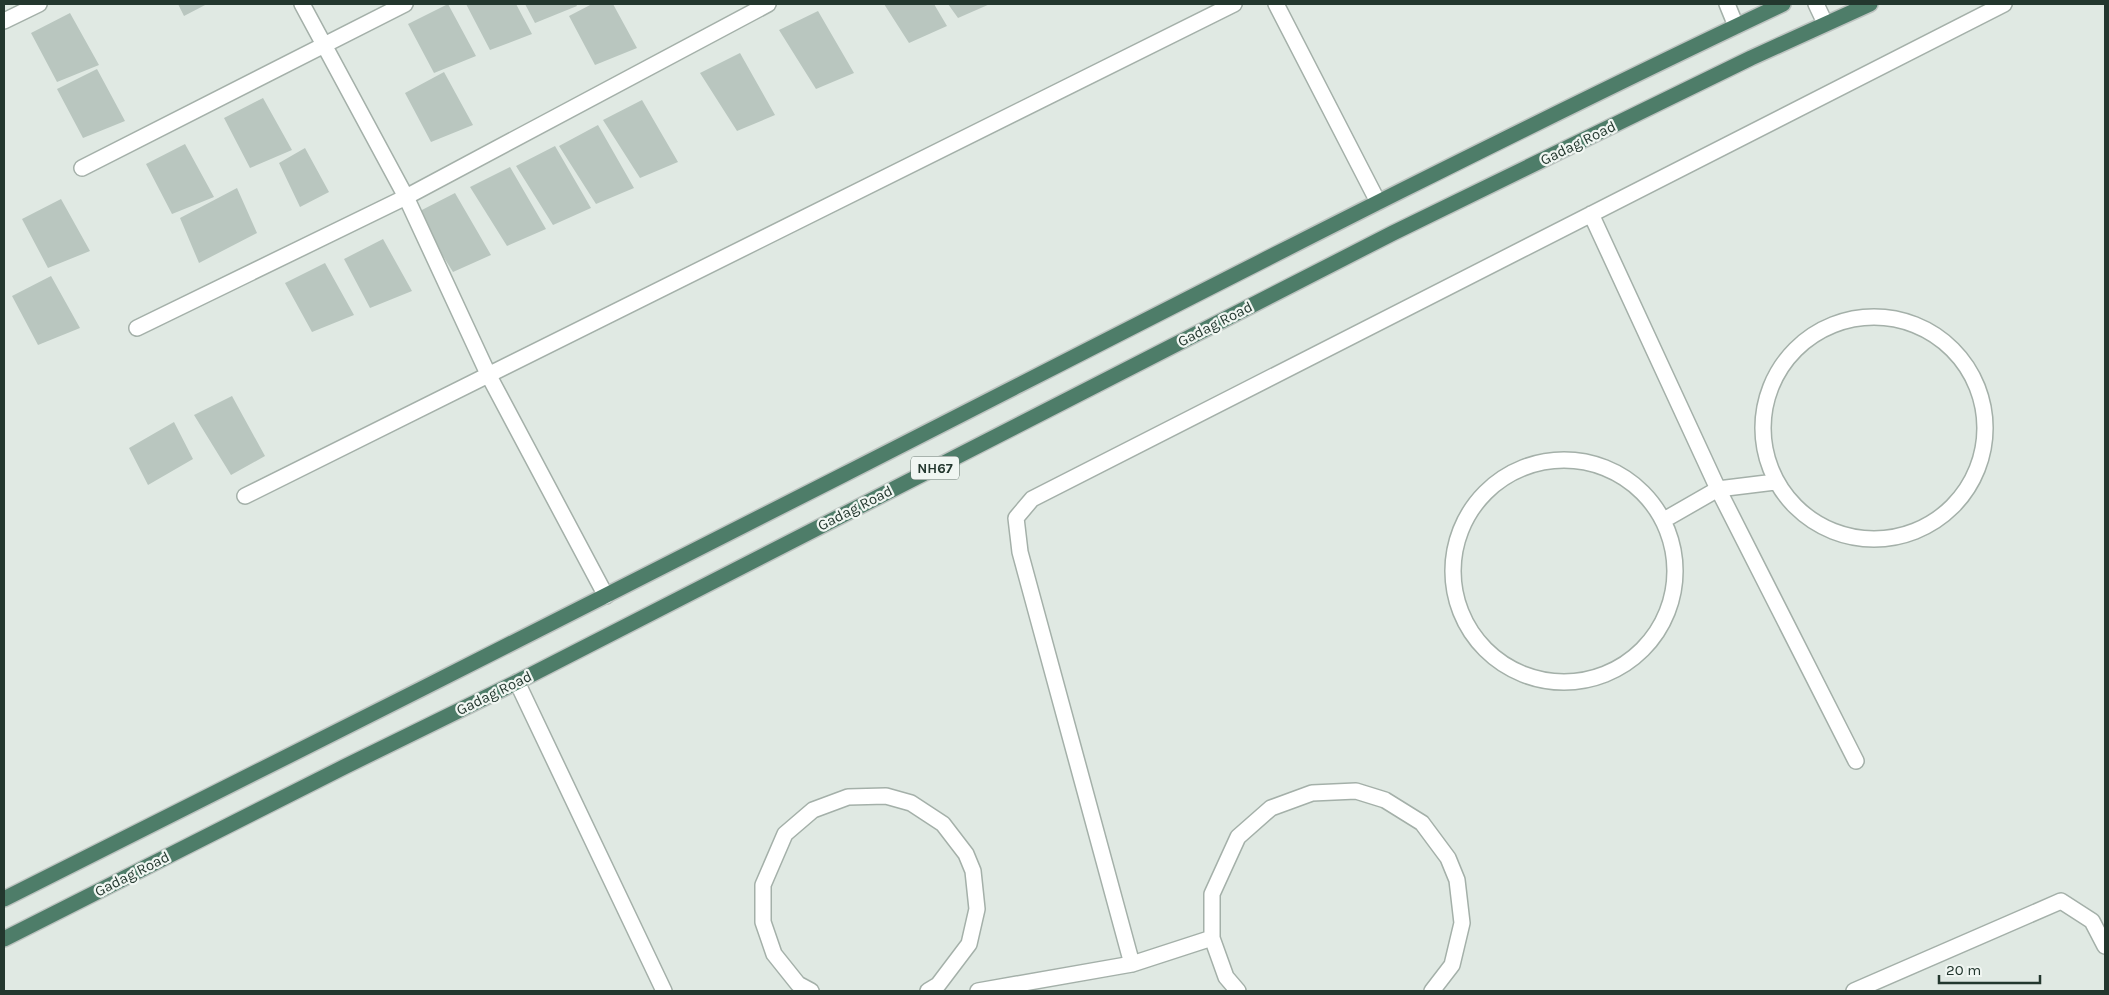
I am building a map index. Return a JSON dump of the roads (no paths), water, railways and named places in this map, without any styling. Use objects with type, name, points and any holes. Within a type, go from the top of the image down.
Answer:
[{"type":"highway","name":"NH67","points":[[4,899],[606,596],[1378,202],[1783,4]]},
{"type":"highway","name":"Gadag Road","points":[[4,939],[517,682],[1393,233],[1825,23],[1870,4]]},
{"type":"street","points":[[4,21],[39,4]]},
{"type":"street","points":[[302,4],[322,45],[406,197],[489,376],[606,596]]},
{"type":"street","points":[[82,168],[405,4]]},
{"type":"street","points":[[137,328],[406,197],[768,4]]},
{"type":"street","points":[[245,496],[489,376],[980,128],[1234,4]]},
{"type":"street","points":[[1276,4],[1378,202]]},
{"type":"street","points":[[1727,4],[1736,26]]},
{"type":"street","points":[[1816,4],[1825,23]]},
{"type":"street","points":[[1132,964],[1020,552],[1016,518],[1032,499],[2004,4]]},
{"type":"street","points":[[1591,214],[1718,488],[1856,761]]},
{"type":"street","points":[[1891,317],[1917,324],[1950,345],[1974,377],[1982,396],[1986,434],[1977,472],[1946,514],[1912,534],[1874,540],[1833,532],[1800,513],[1775,482],[1763,448],[1763,409],[1787,358],[1815,332],[1852,318],[1891,317]]},
{"type":"street","points":[[1582,460],[1607,468],[1640,488],[1664,520],[1672,538],[1676,577],[1667,614],[1635,657],[1602,676],[1563,682],[1523,675],[1490,655],[1465,625],[1454,591],[1453,552],[1477,501],[1506,476],[1542,462],[1582,460]]},
{"type":"street","points":[[1664,520],[1718,488],[1775,482]]},
{"type":"street","points":[[517,682],[664,991]]},
{"type":"street","points":[[1238,991],[1226,977],[1212,938],[1212,894],[1238,837],[1271,808],[1312,793],[1356,791],[1385,800],[1422,823],[1448,858],[1457,880],[1462,923],[1452,965],[1432,991]]},
{"type":"street","points":[[811,991],[798,984],[774,954],[762,922],[762,885],[785,834],[813,810],[848,797],[886,796],[911,803],[942,824],[966,854],[973,871],[977,909],[969,944],[938,986],[928,991]]},
{"type":"street","points":[[1854,991],[2061,901],[2092,921],[2105,946]]},
{"type":"street","points":[[978,991],[1132,964],[1212,938]]}]
